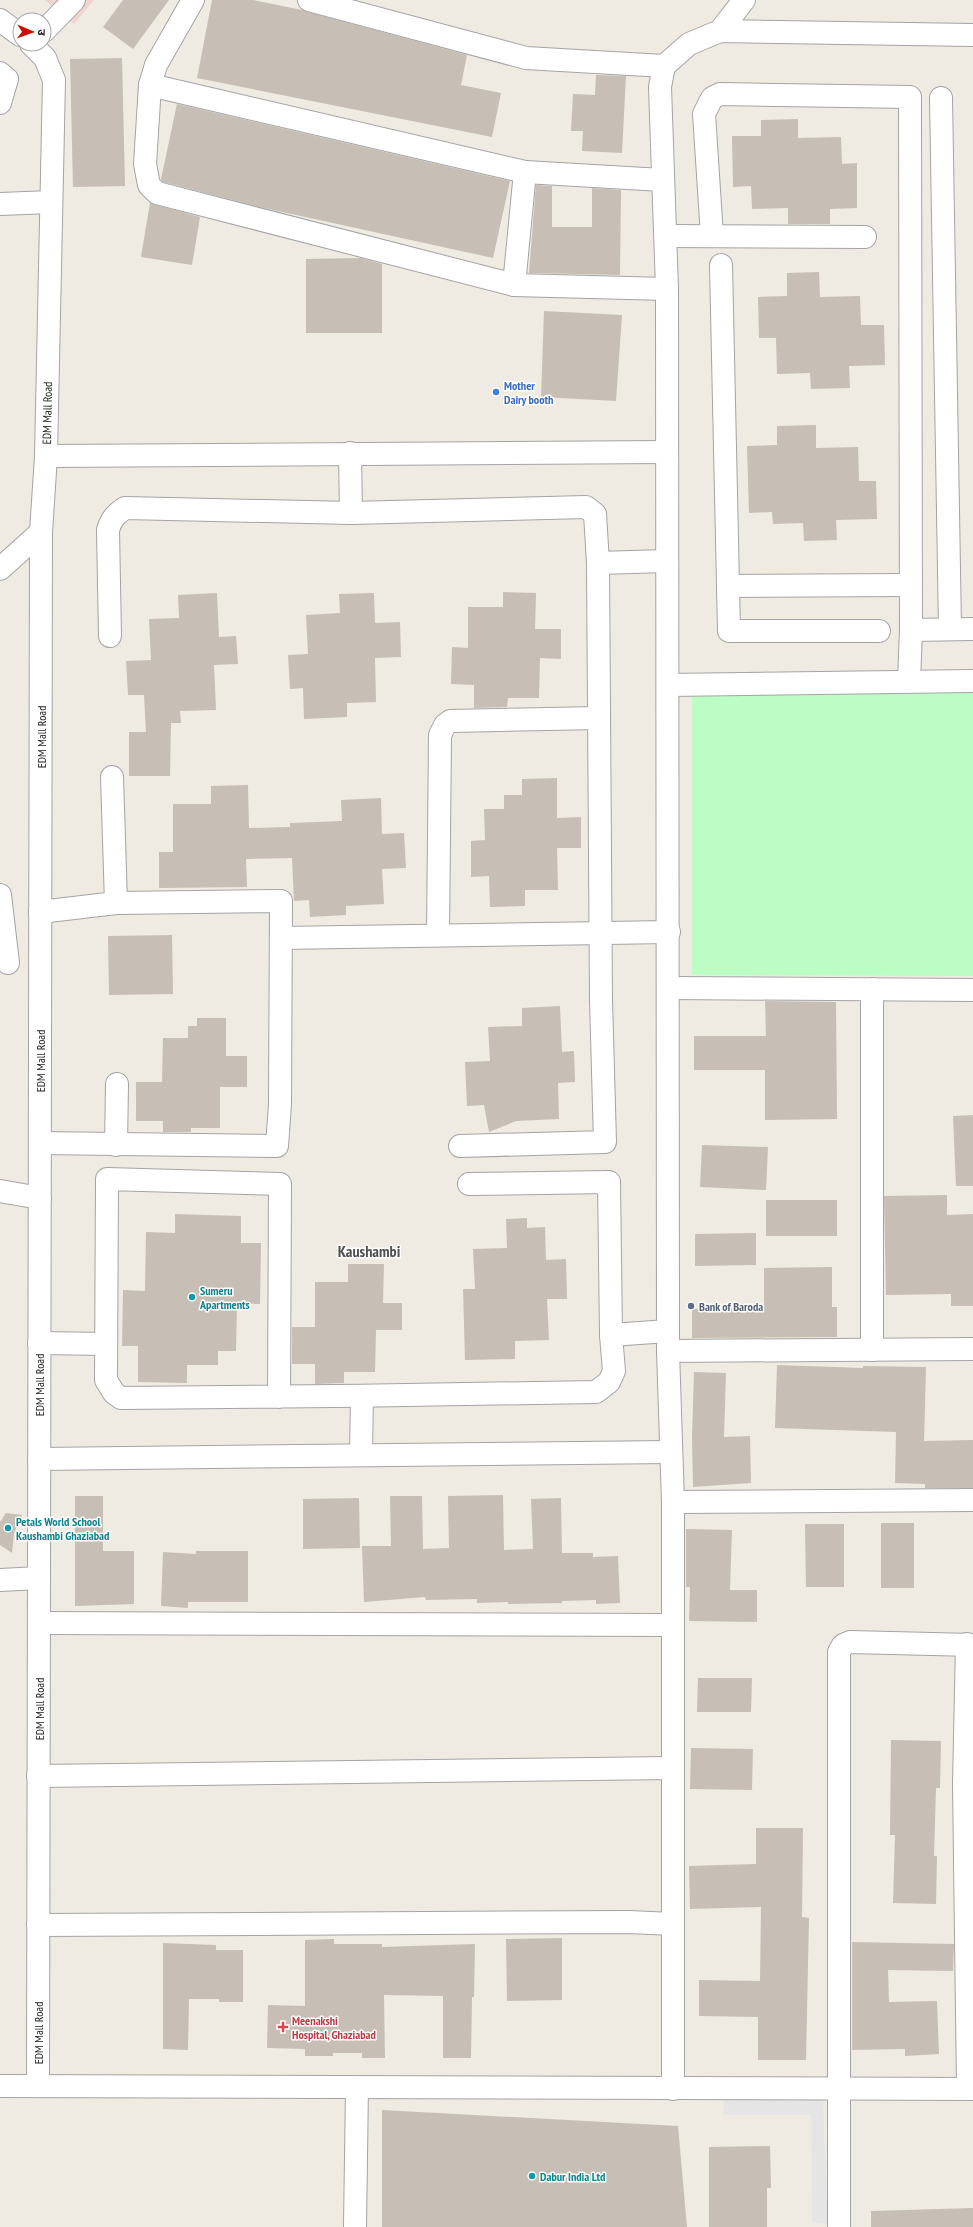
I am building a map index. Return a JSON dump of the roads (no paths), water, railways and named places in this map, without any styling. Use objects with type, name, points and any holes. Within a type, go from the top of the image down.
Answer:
[{"type":"street","points":[[52,23],[74,0]]},
{"type":"street","points":[[194,0],[156,65],[150,85],[145,164],[149,185],[157,192],[514,284],[667,289]]},
{"type":"street","points":[[309,0],[526,58],[664,66]]},
{"type":"street","points":[[720,31],[744,0]]},
{"type":"street","points":[[0,20],[12,30]]},
{"type":"street","points":[[673,2088],[673,1502],[668,1341],[669,932],[667,289],[666,236],[662,180],[660,87],[664,66],[689,44],[720,31],[973,35]]},
{"type":"street","name":"EDM Mall Road","points":[[38,2086],[41,532],[46,456],[54,80],[45,58],[39,52]]},
{"type":"street","points":[[0,73],[7,79],[0,102]]},
{"type":"street","points":[[150,85],[525,172],[662,180]]},
{"type":"street","points":[[712,236],[704,114],[712,98],[720,94],[910,97],[911,630],[909,681]]},
{"type":"street","points":[[941,98],[950,629]]},
{"type":"street","points":[[910,139],[942,138]]},
{"type":"street","points":[[514,284],[525,172]]},
{"type":"street","points":[[3,199],[51,202]]},
{"type":"street","points":[[666,236],[866,237]]},
{"type":"street","points":[[721,265],[729,631],[879,631]]},
{"type":"street","points":[[46,456],[667,452]]},
{"type":"street","points":[[350,453],[351,513]]},
{"type":"street","points":[[110,636],[108,530],[111,521],[117,513],[125,508],[351,513],[586,507],[595,514],[597,523],[598,564],[600,934],[605,1142],[460,1146]]},
{"type":"street","points":[[0,569],[41,532]]},
{"type":"street","points":[[598,564],[667,561]]},
{"type":"street","points":[[728,586],[911,585]]},
{"type":"street","points":[[911,630],[973,628]]},
{"type":"street","points":[[668,685],[973,681]]},
{"type":"street","points":[[438,935],[440,735],[445,725],[450,721],[599,718]]},
{"type":"street","points":[[112,777],[116,903]]},
{"type":"street","points":[[0,895],[4,963],[40,965]]},
{"type":"street","points":[[40,912],[116,903],[280,901],[281,938],[280,1104],[277,1146],[40,1143]]},
{"type":"street","points":[[281,938],[669,932]]},
{"type":"street","points":[[669,988],[973,990]]},
{"type":"street","points":[[872,989],[872,1350]]},
{"type":"street","points":[[116,1144],[117,1084]]},
{"type":"street","points":[[279,1397],[280,1184],[107,1179],[106,1380],[114,1393],[121,1398],[279,1397],[362,1396],[596,1392],[609,1382],[614,1371],[611,1335],[609,1182],[469,1184]]},
{"type":"street","points":[[0,1191],[40,1198]]},
{"type":"street","points":[[611,1335],[668,1341],[872,1350],[973,1349]]},
{"type":"street","points":[[40,1343],[106,1344]]},
{"type":"street","points":[[361,1455],[362,1396]]},
{"type":"street","points":[[39,1459],[671,1452]]},
{"type":"street","points":[[673,1502],[973,1500]]},
{"type":"street","points":[[0,1580],[39,1578]]},
{"type":"street","points":[[39,1623],[672,1624]]},
{"type":"street","points":[[0,2086],[839,2089],[970,2089],[970,1645],[850,1642],[843,1645],[839,1652],[839,2089],[839,2227]]},
{"type":"street","points":[[38,1776],[672,1768]]},
{"type":"street","points":[[38,1925],[613,1922],[673,1924]]},
{"type":"street","points":[[354,2227],[356,2087]]},
{"type":"place","name":"Mother Dairy booth","points":[[496,392]]},
{"type":"place","name":"Sumeru Apartments","points":[[192,1297]]},
{"type":"place","name":"Bank of Baroda","points":[[691,1306]]},
{"type":"place","name":"Petals World School Kaushambi Ghaziabad","points":[[8,1528]]},
{"type":"place","name":"Meenakshi Hospital, Ghaziabad","points":[[283,2027]]},
{"type":"place","name":"Dabur India Ltd","points":[[532,2176]]},
{"type":"district","name":"Kaushambi","points":[[369,1251]]}]
